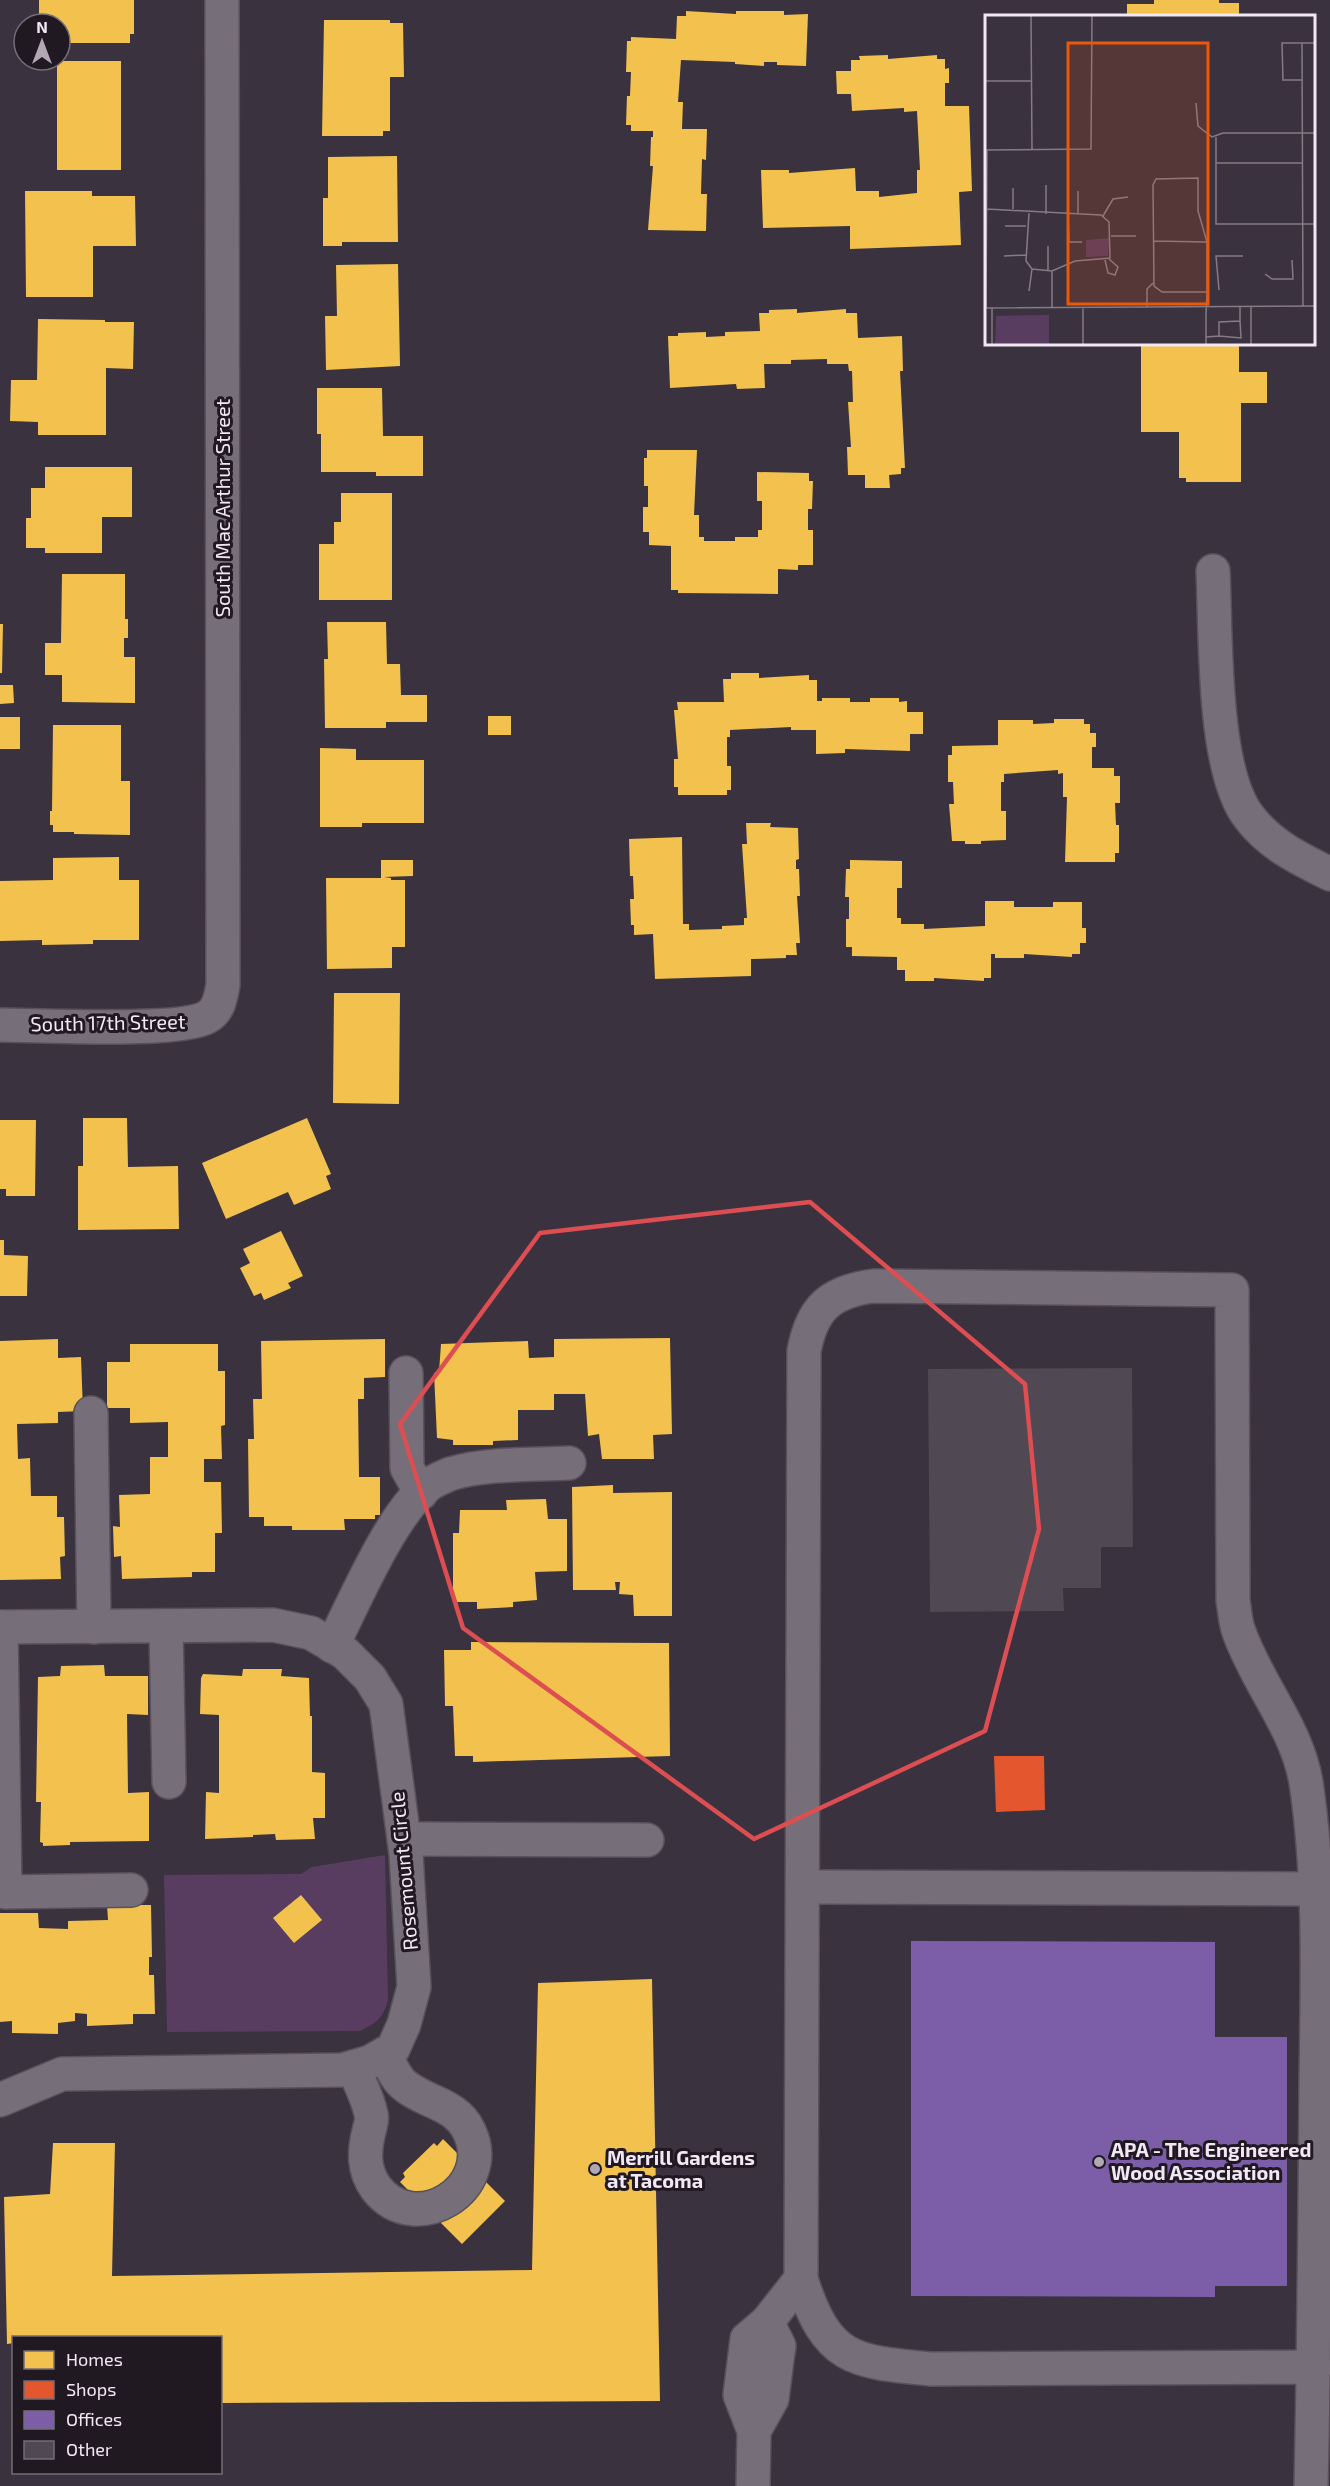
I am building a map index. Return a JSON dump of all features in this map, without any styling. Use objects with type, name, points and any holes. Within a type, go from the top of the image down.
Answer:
[{"type":"street","name":"South Mac Arthur Street","points":[[213,1013],[220,998],[225,967],[222,0]]},
{"type":"street","points":[[1213,572],[1221,721],[1228,768],[1237,795],[1247,815],[1275,843],[1330,874]]},
{"type":"street","name":"South 17th Street","points":[[0,1025],[163,1025],[201,1020],[213,1013]]},
{"type":"street","points":[[1311,2486],[1314,2367],[1316,1889],[1303,1765],[1294,1739],[1245,1647],[1238,1629],[1233,1601],[1231,1547],[1234,1387],[1232,1290],[873,1286],[853,1289],[824,1305],[809,1325],[804,1350],[801,2279],[811,2312],[820,2328],[834,2344],[857,2358],[889,2365],[931,2369],[1314,2367]]},
{"type":"street","points":[[406,1373],[407,1468],[421,1494]]},
{"type":"street","points":[[91,1413],[94,1627]]},
{"type":"street","points":[[332,1646],[385,1543],[405,1511],[425,1487],[449,1475],[484,1468],[569,1464]]},
{"type":"street","name":"Rosemount Circle","points":[[0,1627],[273,1625],[311,1633],[345,1653],[370,1678],[386,1704],[404,1839],[414,1987],[404,2024],[393,2049],[384,2054]]},
{"type":"street","points":[[166,1626],[169,1782]]},
{"type":"street","points":[[0,1627],[5,1892],[131,1890]]},
{"type":"street","points":[[404,1839],[647,1840]]},
{"type":"street","points":[[803,1887],[1316,1889]]},
{"type":"street","points":[[0,2100],[62,2074],[342,2070],[370,2062],[384,2054],[402,2084],[428,2100],[446,2106],[460,2117],[470,2132],[474,2158],[466,2183],[455,2196],[440,2206],[422,2209],[405,2207],[388,2200],[376,2187],[367,2171],[364,2152],[372,2116],[353,2067]]},
{"type":"street","points":[[753,2486],[754,2431],[772,2399],[779,2346],[767,2322],[801,2279]]},
{"type":"highlighted area","points":[[810,1202],[1025,1384],[1039,1529],[985,1731],[754,1839],[463,1628],[400,1424],[540,1233]]},
{"type":"shaded area","points":[[385,1855],[388,2000],[384,2011],[375,2022],[360,2031],[167,2032],[164,1875],[301,1874],[312,1867]]},
{"type":"building: Homes","points":[[39,0],[134,0],[134,34],[130,34],[130,43],[72,43],[72,12],[39,12]]},
{"type":"building: Homes","points":[[1154,0],[1219,0],[1219,3],[1239,3],[1239,15],[1127,15],[1127,4],[1154,4]]},
{"type":"building: Homes","points":[[686,11],[736,14],[736,11],[784,11],[784,15],[808,14],[806,66],[777,65],[777,62],[764,62],[764,66],[735,64],[735,62],[681,60],[678,102],[683,102],[682,129],[707,129],[706,160],[702,159],[701,194],[707,194],[706,231],[648,230],[653,131],[631,131],[631,125],[626,125],[631,72],[626,72],[627,41],[631,41],[631,37],[676,39],[677,16],[686,16]]},
{"type":"building: Homes","points":[[324,20],[390,20],[390,23],[403,23],[404,77],[390,77],[390,131],[383,131],[383,136],[322,136]]},
{"type":"building: Homes","points":[[888,55],[888,59],[937,55],[937,59],[945,59],[945,69],[949,68],[949,83],[945,83],[945,106],[969,106],[972,191],[959,192],[961,245],[850,249],[850,226],[763,228],[761,170],[789,170],[789,173],[855,168],[856,191],[879,191],[879,197],[917,193],[917,170],[920,170],[917,111],[904,112],[904,108],[852,111],[851,94],[837,94],[836,71],[851,71],[851,60],[860,60],[859,56]]},
{"type":"building: Homes","points":[[72,61],[121,61],[121,170],[57,170],[57,72],[72,72]]},
{"type":"building: Homes","points":[[397,156],[398,242],[342,242],[342,246],[323,246],[323,198],[328,198],[328,157]]},
{"type":"building: Homes","points":[[25,191],[92,191],[92,196],[135,196],[136,246],[93,246],[93,297],[26,297]]},
{"type":"building: Homes","points":[[398,264],[400,366],[326,370],[325,316],[337,316],[336,265]]},
{"type":"building: Homes","points":[[797,309],[797,313],[846,309],[846,313],[857,313],[858,338],[902,336],[903,371],[900,371],[905,468],[901,468],[901,474],[889,475],[890,488],[865,488],[865,475],[848,475],[847,447],[851,447],[848,402],[853,402],[852,371],[849,371],[848,364],[827,364],[827,359],[791,360],[791,364],[764,364],[765,388],[737,389],[736,384],[670,388],[668,336],[678,336],[678,333],[706,332],[706,337],[725,336],[725,332],[760,331],[759,313],[769,313],[769,310]]},
{"type":"building: Homes","points":[[38,319],[134,322],[133,369],[106,368],[106,435],[38,435],[38,422],[10,421],[11,380],[37,380]]},
{"type":"building: Homes","points":[[1141,345],[1239,345],[1239,372],[1267,372],[1267,403],[1241,403],[1241,482],[1186,482],[1186,478],[1179,478],[1179,432],[1141,432]]},
{"type":"building: Homes","points":[[317,388],[382,388],[383,436],[423,436],[423,476],[376,476],[376,472],[321,472],[321,434],[317,434]]},
{"type":"building: Homes","points":[[647,450],[697,450],[694,515],[699,515],[699,537],[704,537],[704,541],[735,541],[735,537],[758,537],[758,530],[762,530],[762,501],[757,501],[757,472],[809,473],[809,481],[813,481],[812,509],[808,509],[808,530],[813,530],[813,565],[798,565],[798,570],[778,569],[778,594],[678,593],[678,590],[671,590],[671,546],[649,545],[649,532],[643,532],[643,507],[648,507],[648,486],[644,486],[644,458],[647,458]]},
{"type":"building: Homes","points":[[45,467],[132,467],[132,517],[102,517],[102,553],[45,553],[45,548],[26,548],[26,518],[31,518],[31,488],[45,488]]},
{"type":"building: Homes","points":[[341,493],[392,493],[392,600],[319,600],[319,544],[334,544],[334,522],[341,522]]},
{"type":"building: Homes","points":[[62,574],[125,574],[125,619],[128,619],[128,638],[124,638],[124,657],[135,657],[135,703],[62,702],[62,675],[45,675],[45,643],[61,643]]},
{"type":"building: Homes","points":[[327,622],[386,622],[387,664],[400,664],[401,695],[427,695],[427,722],[386,722],[386,728],[325,728],[324,659],[328,659]]},
{"type":"building: Homes","points":[[0,624],[3,624],[2,673],[0,673]]},
{"type":"building: Homes","points":[[731,673],[759,673],[759,678],[809,675],[809,680],[817,680],[817,701],[822,701],[822,698],[850,698],[850,702],[870,702],[870,698],[899,698],[899,702],[907,701],[907,712],[923,712],[923,734],[910,734],[910,751],[845,749],[845,753],[816,754],[816,730],[791,730],[791,727],[730,730],[730,737],[727,737],[727,766],[731,766],[731,790],[727,790],[727,795],[678,795],[678,787],[674,787],[674,759],[678,759],[674,710],[678,710],[677,702],[724,702],[723,679],[731,679]]},
{"type":"building: Homes","points":[[0,685],[13,685],[14,703],[0,704]]},
{"type":"building: Homes","points":[[488,716],[511,716],[511,735],[488,735]]},
{"type":"building: Homes","points":[[0,717],[20,717],[20,749],[0,749]]},
{"type":"building: Homes","points":[[1054,719],[1084,719],[1084,724],[1090,724],[1090,733],[1096,733],[1096,747],[1092,747],[1092,768],[1114,768],[1114,776],[1120,776],[1120,803],[1115,803],[1116,825],[1119,825],[1119,853],[1115,853],[1115,862],[1065,862],[1067,797],[1063,797],[1063,773],[1058,774],[1058,770],[1004,774],[1004,782],[1001,782],[1001,811],[1006,811],[1006,840],[981,841],[981,844],[952,841],[949,804],[954,804],[953,782],[948,782],[948,755],[952,755],[952,746],[998,745],[998,720],[1033,720],[1033,724],[1054,723]]},
{"type":"building: Homes","points":[[53,725],[121,725],[121,781],[130,781],[130,835],[53,832],[53,825],[50,825],[50,811],[52,811]]},
{"type":"building: Homes","points":[[320,748],[356,749],[356,760],[424,760],[424,823],[362,823],[362,827],[320,827]]},
{"type":"building: Homes","points":[[746,823],[771,823],[770,827],[798,828],[799,859],[796,860],[796,869],[799,869],[800,896],[797,896],[800,943],[796,943],[797,955],[786,955],[786,958],[751,959],[751,976],[655,979],[653,934],[634,935],[634,925],[631,925],[630,899],[634,899],[633,876],[630,876],[629,839],[682,837],[683,924],[689,924],[689,930],[722,929],[722,926],[744,925],[744,918],[747,918],[742,844],[747,844]]},
{"type":"building: Homes","points":[[119,857],[119,880],[139,880],[139,940],[93,940],[93,944],[42,945],[42,940],[0,941],[0,881],[53,880],[53,858]]},
{"type":"building: Homes","points":[[381,860],[413,860],[413,876],[384,877],[391,878],[391,880],[405,880],[405,947],[392,947],[392,968],[327,969],[326,878],[381,878]]},
{"type":"building: Homes","points":[[850,860],[902,861],[902,888],[897,888],[897,918],[901,918],[901,924],[924,924],[924,929],[985,926],[985,901],[1014,901],[1014,907],[1053,907],[1053,902],[1082,902],[1082,928],[1086,928],[1086,943],[1080,943],[1080,954],[1072,954],[1072,957],[1024,954],[1024,958],[995,958],[995,954],[991,954],[991,978],[984,978],[984,981],[934,978],[934,981],[905,981],[905,970],[897,970],[897,957],[852,956],[852,947],[846,947],[849,897],[845,897],[846,869],[850,869]]},
{"type":"building: Homes","points":[[334,993],[400,993],[399,1104],[333,1103]]},
{"type":"building: Homes","points":[[83,1118],[127,1118],[128,1167],[178,1166],[179,1229],[78,1230],[78,1166],[83,1166]]},
{"type":"building: Homes","points":[[307,1118],[331,1174],[326,1176],[331,1189],[294,1205],[288,1192],[226,1219],[202,1163]]},
{"type":"building: Homes","points":[[0,1120],[36,1120],[35,1196],[6,1196],[6,1189],[0,1189]]},
{"type":"building: Homes","points":[[281,1231],[303,1276],[288,1283],[291,1288],[264,1300],[261,1293],[254,1296],[240,1268],[250,1263],[243,1249]]},
{"type":"building: Homes","points":[[0,1240],[4,1240],[4,1255],[28,1256],[27,1296],[0,1296]]},
{"type":"building: Homes","points":[[670,1338],[672,1434],[653,1435],[654,1459],[602,1459],[599,1434],[588,1436],[585,1394],[554,1394],[554,1410],[518,1410],[518,1440],[493,1441],[493,1445],[453,1445],[453,1440],[437,1438],[434,1373],[439,1372],[441,1344],[528,1341],[529,1358],[554,1357],[554,1339]]},
{"type":"building: Homes","points":[[58,1339],[58,1358],[81,1357],[83,1411],[58,1412],[58,1423],[17,1424],[18,1459],[30,1458],[31,1496],[57,1496],[57,1517],[64,1517],[65,1556],[60,1557],[61,1579],[0,1580],[0,1341]]},
{"type":"building: Homes","points":[[385,1339],[385,1377],[364,1378],[364,1399],[358,1399],[359,1477],[380,1477],[380,1515],[375,1515],[375,1519],[344,1519],[345,1530],[292,1530],[292,1526],[264,1526],[264,1517],[249,1517],[248,1439],[254,1439],[253,1399],[262,1399],[261,1341]]},
{"type":"building: Homes","points":[[130,1344],[218,1344],[218,1371],[225,1371],[225,1425],[221,1426],[222,1459],[204,1459],[204,1482],[221,1482],[222,1533],[215,1533],[215,1572],[192,1572],[192,1577],[122,1579],[121,1556],[114,1557],[113,1526],[120,1527],[119,1495],[150,1494],[150,1457],[168,1457],[168,1422],[130,1423],[130,1408],[107,1408],[107,1362],[130,1362]]},
{"type":"building: Homes","points":[[613,1485],[613,1493],[672,1492],[672,1616],[634,1616],[633,1595],[619,1594],[620,1582],[615,1582],[616,1590],[573,1590],[572,1487]]},
{"type":"building: Homes","points":[[546,1499],[548,1519],[567,1519],[567,1571],[535,1572],[537,1600],[513,1602],[513,1607],[477,1609],[477,1602],[453,1602],[453,1533],[459,1533],[460,1510],[507,1510],[506,1500]]},
{"type":"building: Homes","points":[[471,1642],[669,1643],[670,1756],[473,1762],[473,1756],[455,1756],[453,1706],[445,1706],[444,1650],[471,1650]]},
{"type":"building: Homes","points":[[104,1665],[105,1676],[148,1676],[148,1715],[127,1714],[128,1793],[149,1792],[149,1841],[70,1842],[70,1845],[43,1846],[40,1842],[41,1802],[36,1802],[38,1677],[60,1676],[61,1666]]},
{"type":"building: Homes","points":[[243,1669],[282,1669],[281,1676],[309,1678],[312,1772],[325,1773],[325,1818],[313,1818],[315,1839],[276,1840],[275,1834],[205,1839],[206,1792],[219,1793],[219,1715],[200,1714],[201,1678],[203,1674],[242,1676]]},
{"type":"building: Homes","points":[[301,1895],[322,1920],[294,1943],[273,1918]]},
{"type":"building: Homes","points":[[107,1905],[151,1905],[152,1957],[149,1957],[149,1975],[154,1975],[155,2014],[133,2014],[133,2024],[87,2026],[87,2014],[75,2013],[75,2021],[58,2023],[58,2034],[12,2033],[12,2021],[0,2022],[0,1913],[38,1913],[39,1928],[68,1929],[68,1921],[108,1920]]},
{"type":"building: Homes","name":"Merrill Gardens at Tacoma","points":[[652,1979],[660,2401],[222,2403],[222,2336],[12,2336],[12,2343],[7,2344],[4,2197],[50,2194],[53,2143],[115,2143],[112,2276],[532,2270],[538,1983]]},
{"type":"building: Homes","points":[[443,2139],[505,2201],[462,2244],[400,2182],[405,2177],[403,2173],[434,2143],[437,2146]]},
{"type":"building: Shops","points":[[994,1756],[1044,1756],[1045,1810],[996,1812]]},
{"type":"building: Offices","name":"APA - The Engineered Wood Association","points":[[911,1941],[1215,1942],[1215,2037],[1287,2037],[1287,2286],[1215,2286],[1215,2297],[911,2296]]},
{"type":"building: Other","points":[[1132,1368],[1133,1547],[1101,1547],[1101,1588],[1063,1588],[1064,1611],[930,1612],[928,1369]]},
{"type":"place","name":"APA - The Engineered Wood Association","points":[[1099,2162]]},
{"type":"place","name":"Merrill Gardens at Tacoma","points":[[595,2169]]}]
